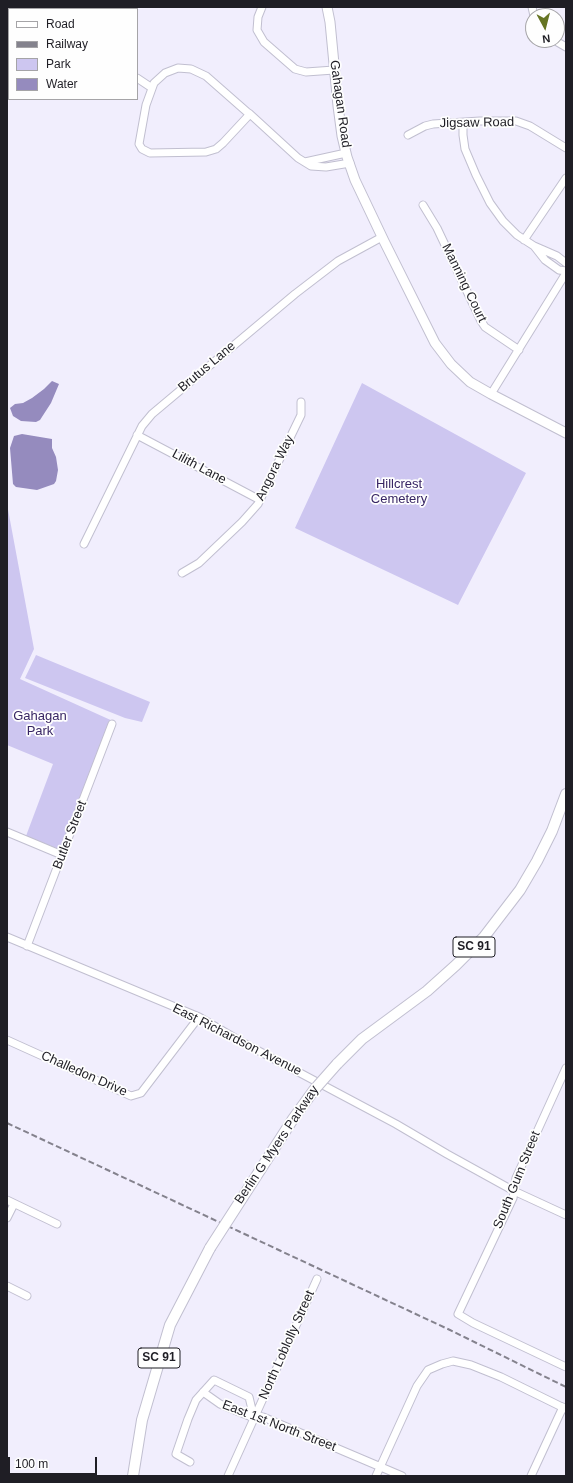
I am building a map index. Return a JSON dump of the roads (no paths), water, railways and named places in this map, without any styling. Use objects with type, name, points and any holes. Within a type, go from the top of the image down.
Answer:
[{"type":"main road","name":"Berlin G Myers Parkway","points":[[133,1476],[142,1420],[170,1325],[210,1248],[293,1119],[314,1090],[362,1039],[427,991],[484,937],[520,890],[537,861],[552,831],[566,794]]},
{"type":"street","points":[[262,7],[258,17],[257,30],[264,42],[295,69],[306,72],[334,70]]},
{"type":"street","name":"Gahagan Road","points":[[327,7],[330,22],[341,128],[346,153],[355,180],[435,343],[451,364],[470,382],[566,433]]},
{"type":"street","points":[[250,114],[223,143],[216,149],[206,152],[150,153],[142,149],[139,144],[146,105],[154,83],[165,73],[178,68],[192,69],[206,76],[250,114],[298,158],[311,166],[326,167],[350,163]]},
{"type":"street","points":[[138,79],[152,88]]},
{"type":"street","name":"Jigsaw Road","points":[[408,135],[425,126],[480,121],[516,121],[530,126],[566,148]]},
{"type":"street","points":[[463,123],[465,149],[490,203],[503,221],[524,240],[557,256],[566,263]]},
{"type":"street","points":[[305,162],[346,153]]},
{"type":"street","points":[[524,240],[566,178]]},
{"type":"street","name":"Manning Court","points":[[422,205],[437,228],[481,321],[485,327],[518,350]]},
{"type":"street","name":"Brutus Lane","points":[[84,544],[137,435],[152,414],[295,294],[338,261],[383,239]]},
{"type":"street","points":[[491,394],[566,272],[559,270],[545,260],[534,246]]},
{"type":"street","name":"Angora Way","points":[[182,573],[199,563],[242,522],[260,500],[301,415],[302,402]]},
{"type":"street","name":"Lilith Lane","points":[[137,435],[260,500]]},
{"type":"street","name":"Butler Street","points":[[28,946],[112,724]]},
{"type":"street","points":[[7,832],[62,855]]},
{"type":"street","name":"East Richardson Avenue","points":[[7,937],[199,1017],[240,1041],[396,1124],[439,1150],[514,1190],[566,1215]]},
{"type":"street","name":"Challedon Drive","points":[[7,1040],[131,1096],[141,1093],[199,1017]]},
{"type":"street","name":"South Gum Street","points":[[566,1068],[516,1178],[513,1198],[458,1314],[473,1323],[566,1367]]},
{"type":"street","points":[[7,1218],[10,1202],[57,1224]]},
{"type":"street","name":"North Loblolly Street","points":[[228,1476],[317,1279]]},
{"type":"street","points":[[7,1286],[27,1296]]},
{"type":"street","points":[[376,1476],[417,1386],[428,1370],[453,1361],[471,1364],[564,1408],[531,1476]]},
{"type":"street","points":[[190,1462],[176,1454],[196,1400],[214,1380],[249,1397],[254,1418]]},
{"type":"street","name":"East 1st North Street","points":[[203,1392],[220,1404],[254,1418],[259,1416],[263,1417],[402,1476]]},
{"type":"water","points":[[52,381],[59,384],[51,403],[40,420],[36,422],[21,421],[13,416],[10,408],[15,404],[23,403],[32,398]]},
{"type":"water","points":[[22,434],[52,439],[52,448],[56,457],[58,470],[54,484],[37,490],[16,487],[13,484],[10,448],[14,436]]},
{"type":"railway","points":[[7,1123],[450,1330],[566,1387]]},
{"type":"park label","name":"Hillcrest Cemetery","points":[[399,492]]},
{"type":"park label","name":"Gahagan Park","points":[[40,724]]}]
